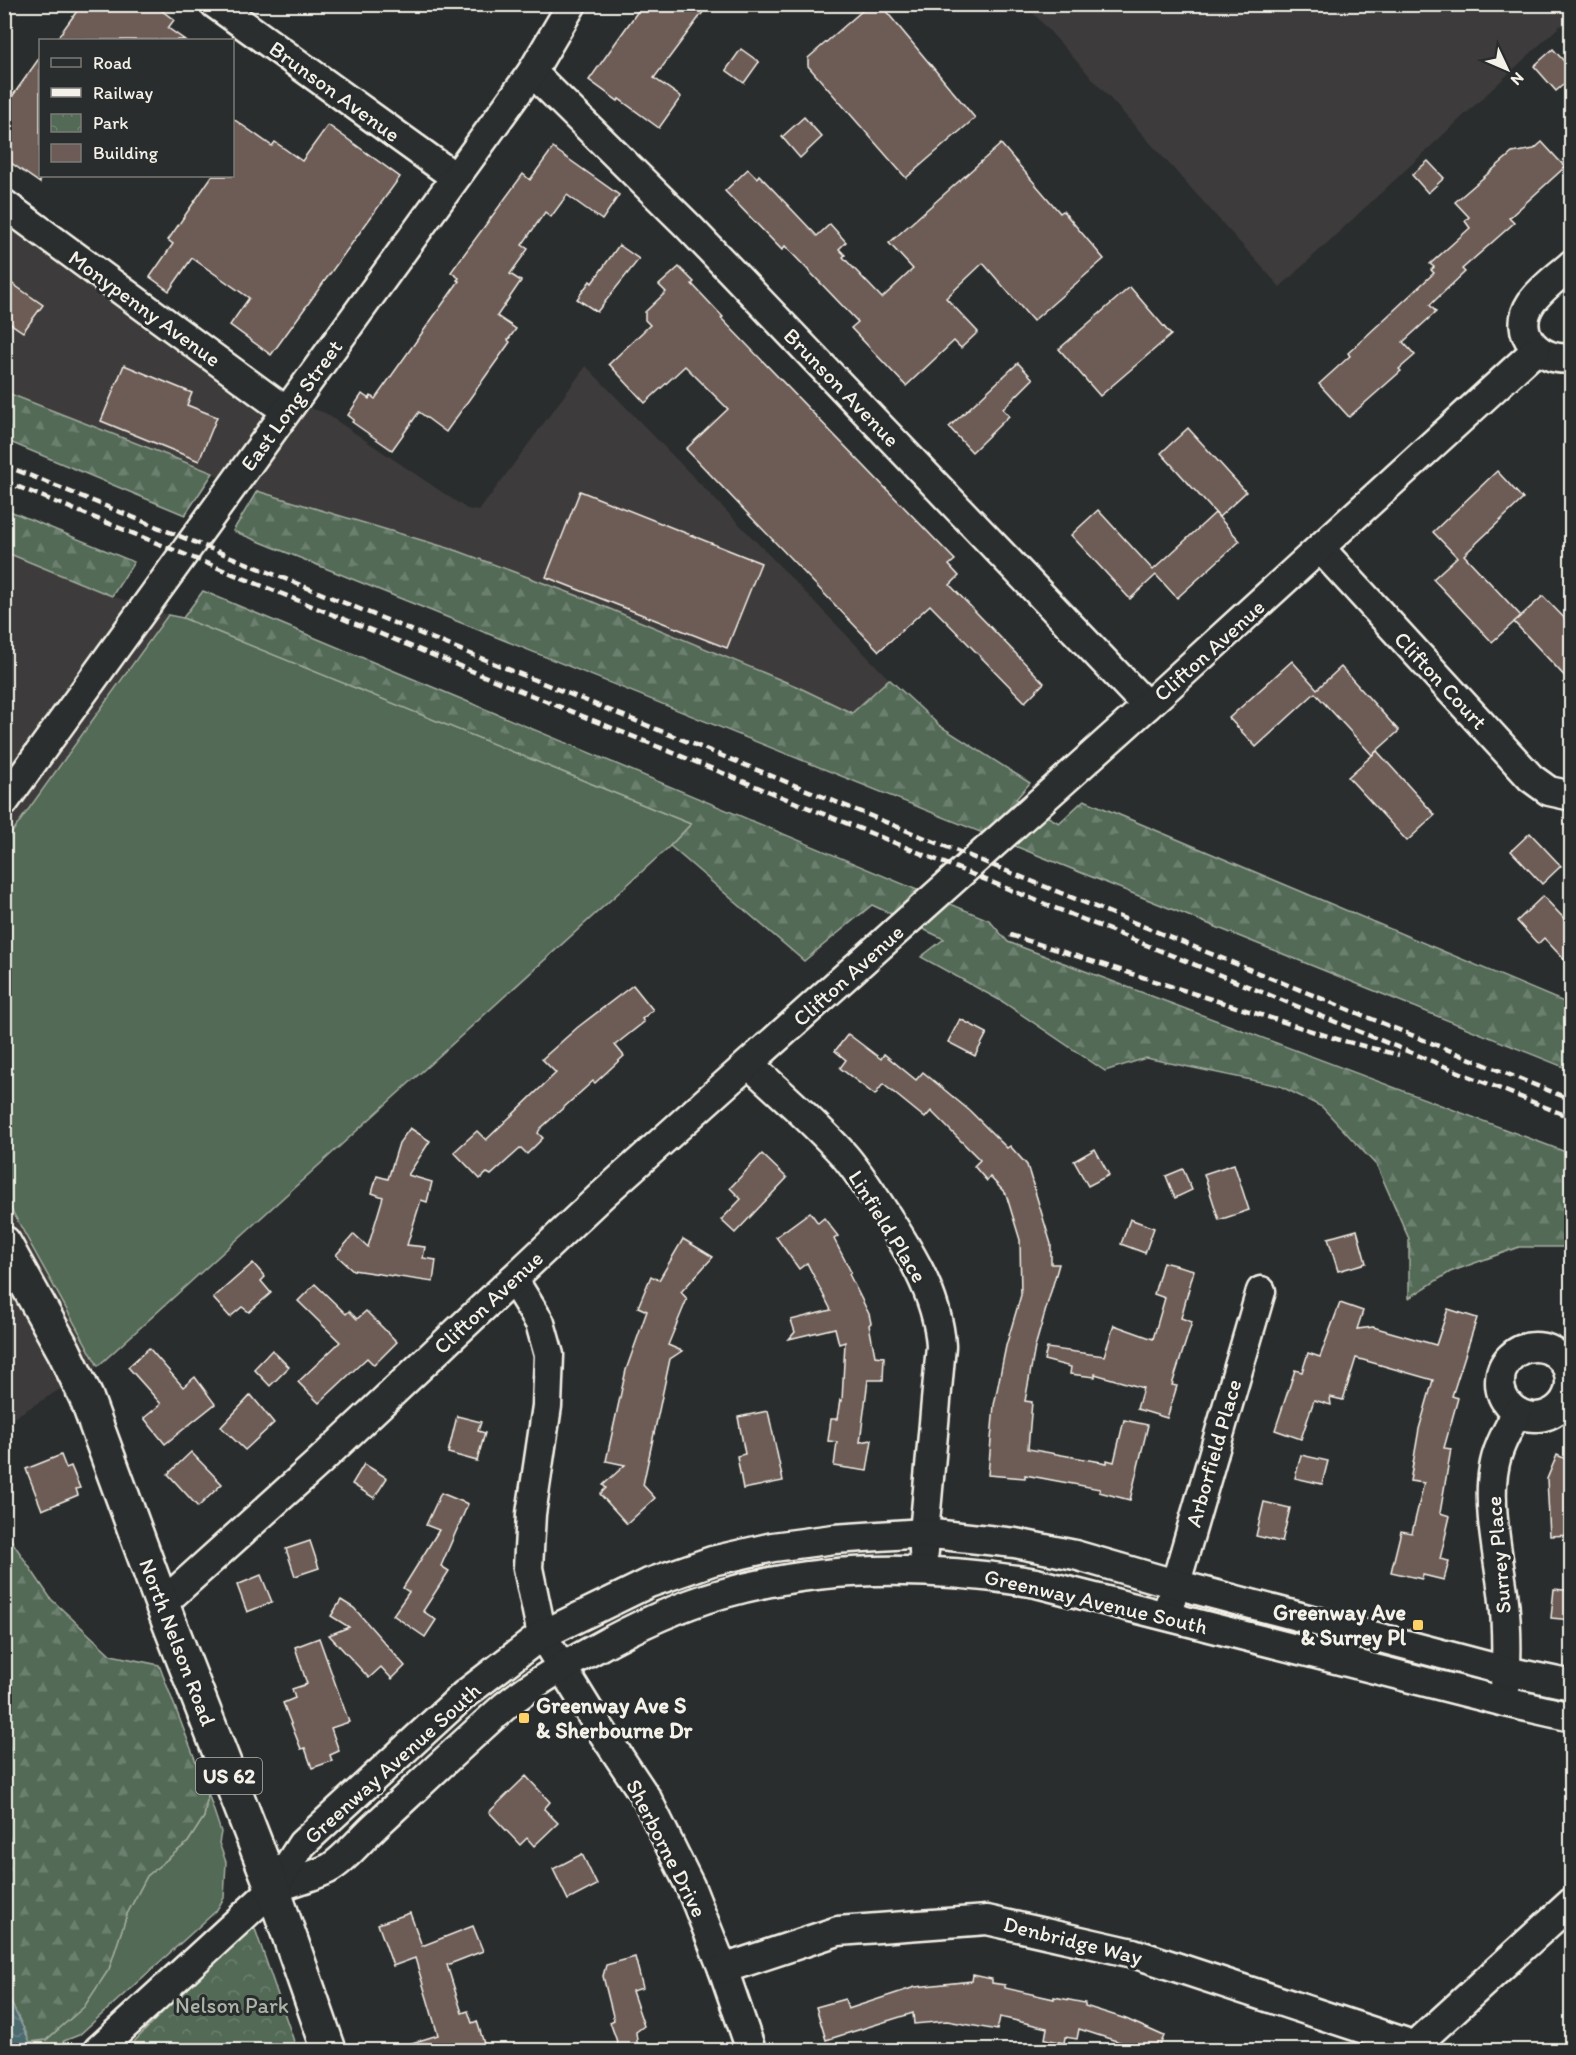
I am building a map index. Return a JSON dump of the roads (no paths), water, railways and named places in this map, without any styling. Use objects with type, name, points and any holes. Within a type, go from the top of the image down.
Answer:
[{"type":"main road","name":"North Nelson Road","points":[[4,1243],[64,1351],[86,1397],[162,1604],[273,1889],[329,2050]]},
{"type":"street","name":"Brunson Avenue","points":[[215,4],[455,177]]},
{"type":"street","name":"East Long Street","points":[[4,802],[532,72],[572,4]]},
{"type":"street","name":"Brunson Avenue","points":[[532,72],[687,225],[1147,706]]},
{"type":"street","name":"Monypenny Avenue","points":[[4,204],[286,411]]},
{"type":"street","points":[[1572,264],[1531,303],[1526,315],[1525,327],[1528,339],[1536,350],[1546,357],[1558,360],[1572,358]]},
{"type":"street","name":"Clifton Avenue","points":[[162,1604],[319,1462],[601,1196],[1147,706],[1536,350]]},
{"type":"street","name":"Clifton Court","points":[[1320,548],[1531,777],[1549,791],[1572,796]]},
{"type":"street","name":"Linfield Place","points":[[749,1064],[844,1155],[895,1228],[930,1295],[940,1328],[941,1346],[924,1533],[925,1570]]},
{"type":"street","name":"Sherborne Drive","points":[[513,1279],[540,1323],[549,1355],[547,1406],[531,1514],[528,1568],[542,1635],[647,1799],[690,1886],[751,2050]]},
{"type":"street","name":"Arborfield Place","points":[[1166,1615],[1261,1291]]},
{"type":"street","name":"Surrey Place","points":[[1504,1702],[1506,1671],[1503,1595],[1496,1550],[1491,1482],[1501,1445],[1517,1412]]},
{"type":"street","name":"Greenway Avenue South","points":[[273,1889],[302,1844],[465,1694],[542,1635],[649,1583],[712,1561],[773,1547],[834,1539],[924,1533],[1015,1543],[1128,1569],[1175,1584],[1506,1671],[1572,1685]]},
{"type":"street","name":"Greenway Avenue South","points":[[273,1889],[330,1868],[507,1705],[562,1667],[627,1631],[672,1611],[722,1594],[779,1581],[894,1570],[984,1574],[1036,1583],[1504,1702],[1572,1717]]},
{"type":"street","points":[[98,2050],[273,1889]]},
{"type":"street","points":[[1413,2048],[1572,1902]]},
{"type":"street","name":"Denbridge Way","points":[[723,1970],[838,1931],[987,1920],[1133,1953],[1413,2048]]},
{"type":"water","points":[[4,1988],[30,2042],[33,2050],[5,2050]]},
{"type":"railway","points":[[4,465],[1572,1100]]},
{"type":"railway","points":[[4,481],[1572,1118]]},
{"type":"railway","points":[[1010,935],[1340,1040],[1399,1055]]},
{"type":"place","name":"Greenway Ave & Surrey Pl","points":[[1418,1625]]},
{"type":"place","name":"Greenway Ave S & Sherbourne Dr","points":[[524,1718]]},
{"type":"park label","name":"Nelson Park","points":[[232,2005]]}]
